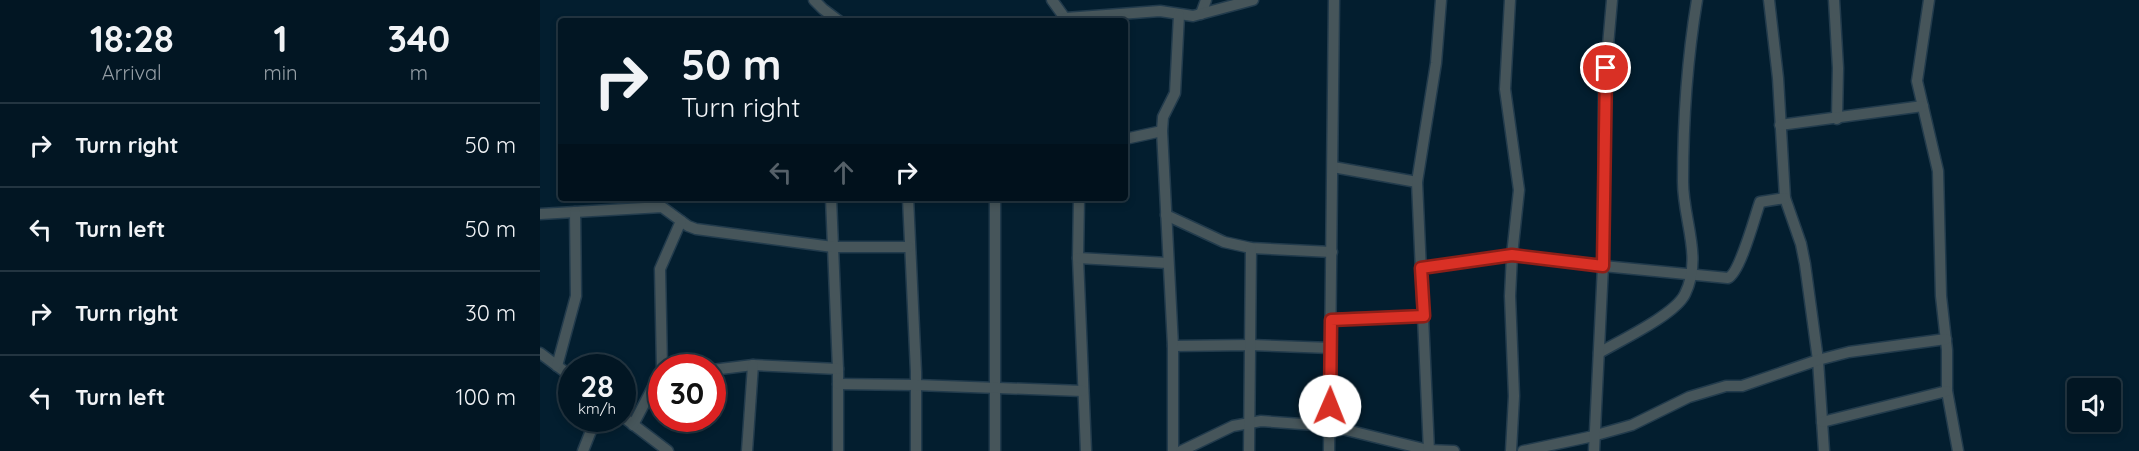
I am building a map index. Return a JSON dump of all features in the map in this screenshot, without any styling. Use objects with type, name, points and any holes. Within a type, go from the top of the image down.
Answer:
[{"type":"street","points":[[814,0],[835,18]]},
{"type":"street","points":[[1052,0],[1065,18]]},
{"type":"street","points":[[1201,14],[1206,0]]},
{"type":"street","points":[[1078,18],[1160,11],[1179,15],[1201,14],[1253,0]]},
{"type":"street","points":[[1329,451],[1334,0]]},
{"type":"street","points":[[1429,450],[1417,182],[1436,63],[1441,0]]},
{"type":"street","points":[[1510,0],[1505,89],[1519,190],[1510,296],[1514,396],[1511,451]]},
{"type":"street","points":[[1594,451],[1603,266],[1604,91],[1612,0]]},
{"type":"street","points":[[1599,353],[1670,311],[1685,294],[1693,251],[1683,185],[1688,62],[1697,0]]},
{"type":"street","points":[[1769,0],[1778,78],[1785,198],[1803,254],[1818,360],[1824,451]]},
{"type":"street","points":[[1834,0],[1838,68],[1837,119]]},
{"type":"street","points":[[1929,0],[1917,81],[1938,171],[1940,277],[1947,339],[1947,391],[1958,451]]},
{"type":"street","points":[[1173,451],[1173,346],[1162,131],[1163,117],[1175,93],[1179,15]]},
{"type":"street","points":[[1780,125],[1923,106]]},
{"type":"street","points":[[1128,138],[1162,131]]},
{"type":"street","points":[[1333,167],[1417,182]]},
{"type":"street","points":[[1421,268],[1512,255],[1721,278],[1732,276],[1751,231],[1760,201],[1785,198]]},
{"type":"street","points":[[831,201],[838,369],[838,451]]},
{"type":"street","points":[[908,201],[916,385],[916,451]]},
{"type":"street","points":[[995,201],[995,451]]},
{"type":"street","points":[[1078,201],[1078,258],[1086,451]]},
{"type":"street","points":[[540,214],[662,207],[696,229],[833,247],[909,247]]},
{"type":"street","points":[[540,353],[557,366],[576,296],[575,212]]},
{"type":"street","points":[[1166,215],[1224,242],[1251,248],[1332,252]]},
{"type":"street","points":[[662,354],[660,269],[681,221]]},
{"type":"street","points":[[1249,451],[1251,248]]},
{"type":"street","points":[[1078,258],[1168,263]]},
{"type":"street","points":[[1331,320],[1424,316]]},
{"type":"street","points":[[1523,451],[1595,436],[1643,420],[1689,398],[1726,386],[1742,386],[1818,360],[1860,350],[1947,339]]},
{"type":"street","points":[[1173,346],[1250,345],[1331,348]]},
{"type":"street","points":[[726,368],[753,365],[838,369]]},
{"type":"street","points":[[747,451],[753,365]]},
{"type":"street","points":[[838,384],[1083,391]]},
{"type":"street","points":[[1822,422],[1947,391]]},
{"type":"street","points":[[636,419],[648,396]]},
{"type":"street","points":[[1181,451],[1233,426],[1250,422],[1330,426],[1429,450],[1454,451]]},
{"type":"street","points":[[636,427],[668,451]]},
{"type":"street","points":[[584,451],[591,432]]},
{"type":"route","points":[[1330,406],[1331,320],[1424,316],[1421,268],[1512,255],[1603,266],[1606,68]]}]
